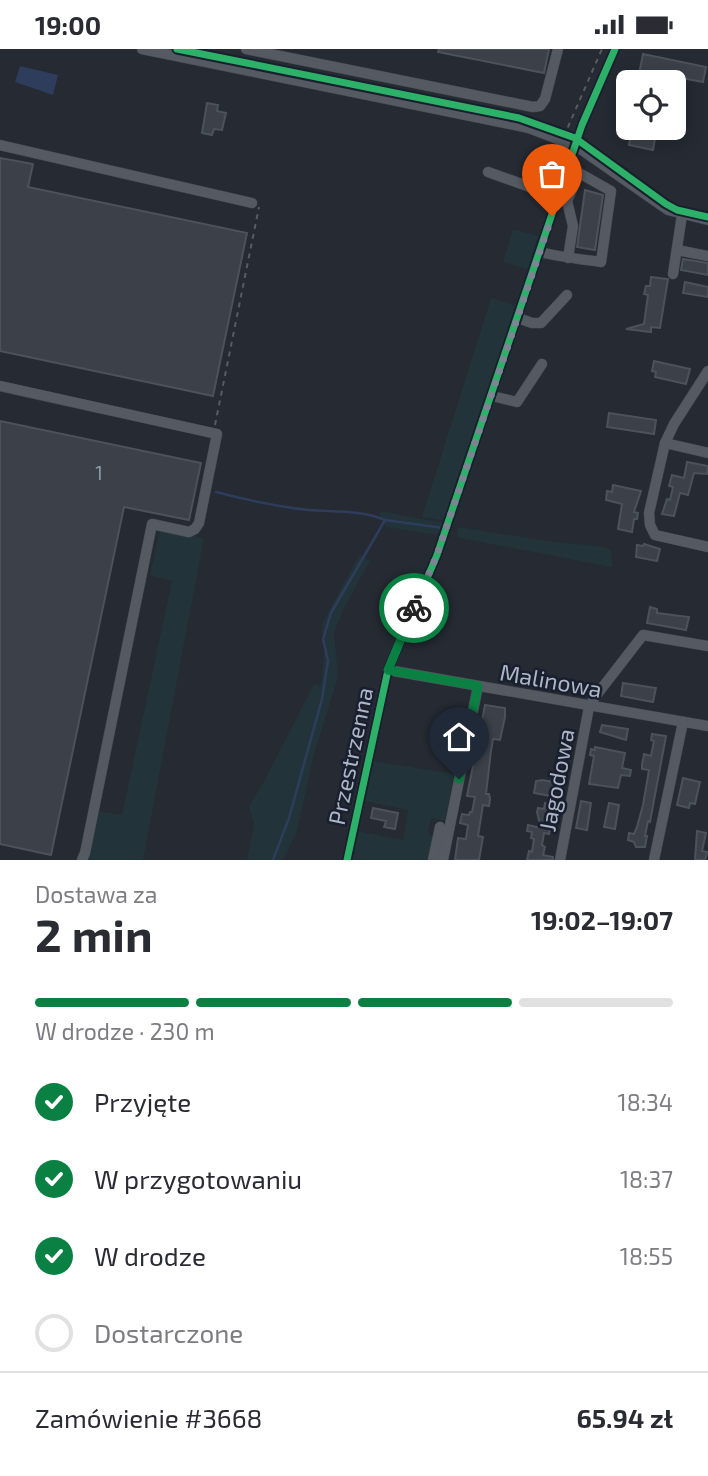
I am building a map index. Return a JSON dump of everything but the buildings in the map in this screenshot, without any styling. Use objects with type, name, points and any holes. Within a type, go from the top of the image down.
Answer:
[{"type":"street","points":[[142,49],[572,137],[668,210],[708,220]]},
{"type":"street","points":[[246,49],[537,107],[545,99],[558,49]]},
{"type":"street","name":"Przestrzenna","points":[[347,860],[388,670],[437,555],[492,396],[558,197],[572,137],[615,49]]},
{"type":"street","points":[[0,145],[252,202]]},
{"type":"street","points":[[488,172],[558,197]]},
{"type":"street","points":[[540,252],[568,258],[601,263],[611,191],[582,174],[577,178],[567,201],[573,226],[568,258]]},
{"type":"street","points":[[673,274],[682,215]]},
{"type":"street","points":[[677,250],[708,256]]},
{"type":"street","points":[[518,318],[541,323],[567,295]]},
{"type":"street","points":[[492,396],[517,401],[542,364]]},
{"type":"street","points":[[708,371],[665,443],[649,520],[652,531],[661,537],[708,547]]},
{"type":"street","points":[[0,386],[217,434],[200,523],[195,530],[189,532],[152,524],[82,860]]},
{"type":"street","points":[[665,443],[708,453]]},
{"type":"street","points":[[589,706],[643,635],[708,646]]},
{"type":"street","name":"Malinowa","points":[[388,670],[708,726]]},
{"type":"street","points":[[443,860],[478,686]]},
{"type":"street","name":"Jagodowa","points":[[560,860],[589,706]]},
{"type":"street","points":[[654,860],[683,722]]},
{"type":"street","points":[[433,860],[440,827]]},
{"type":"path","points":[[551,128],[572,137],[604,49]]},
{"type":"path","points":[[214,433],[256,225],[259,204],[252,202]]},
{"type":"shaded area","points":[[513,229],[538,236],[527,269],[503,262]]},
{"type":"shaded area","points":[[491,298],[515,306],[446,521],[422,517]]},
{"type":"shaded area","points":[[379,511],[444,523],[438,535],[386,527]]},
{"type":"shaded area","points":[[458,527],[604,547],[611,550],[612,567],[461,538],[457,536]]},
{"type":"shaded area","points":[[160,530],[204,538],[143,860],[86,860],[91,851],[99,811],[122,815],[172,581],[150,575]]},
{"type":"shaded area","points":[[359,555],[370,561],[334,632],[338,676],[314,754],[297,831],[283,860],[247,860],[254,824],[249,806],[314,684],[321,686],[324,654],[322,624]]},
{"type":"shaded area","points":[[372,761],[454,774],[445,821],[431,818],[428,832],[434,839],[430,860],[351,860],[357,831],[403,840],[408,810],[364,801]]},
{"type":"water","points":[[20,66],[58,75],[53,95],[15,82]]},
{"type":"waterway","points":[[216,492],[285,507],[357,513],[385,520]]},
{"type":"waterway","points":[[273,860],[289,818],[322,699],[328,661],[323,639],[331,613],[385,520],[443,528]]},
{"type":"cycle path","points":[[177,49],[519,118],[575,138],[666,204],[677,210],[708,217]]},
{"type":"cycle path","points":[[347,860],[388,670],[437,555],[582,125],[615,49]]},
{"type":"way so far","points":[[414,608],[437,555],[552,216]]},
{"type":"route","points":[[414,608],[388,670],[478,686],[459,779]]}]
